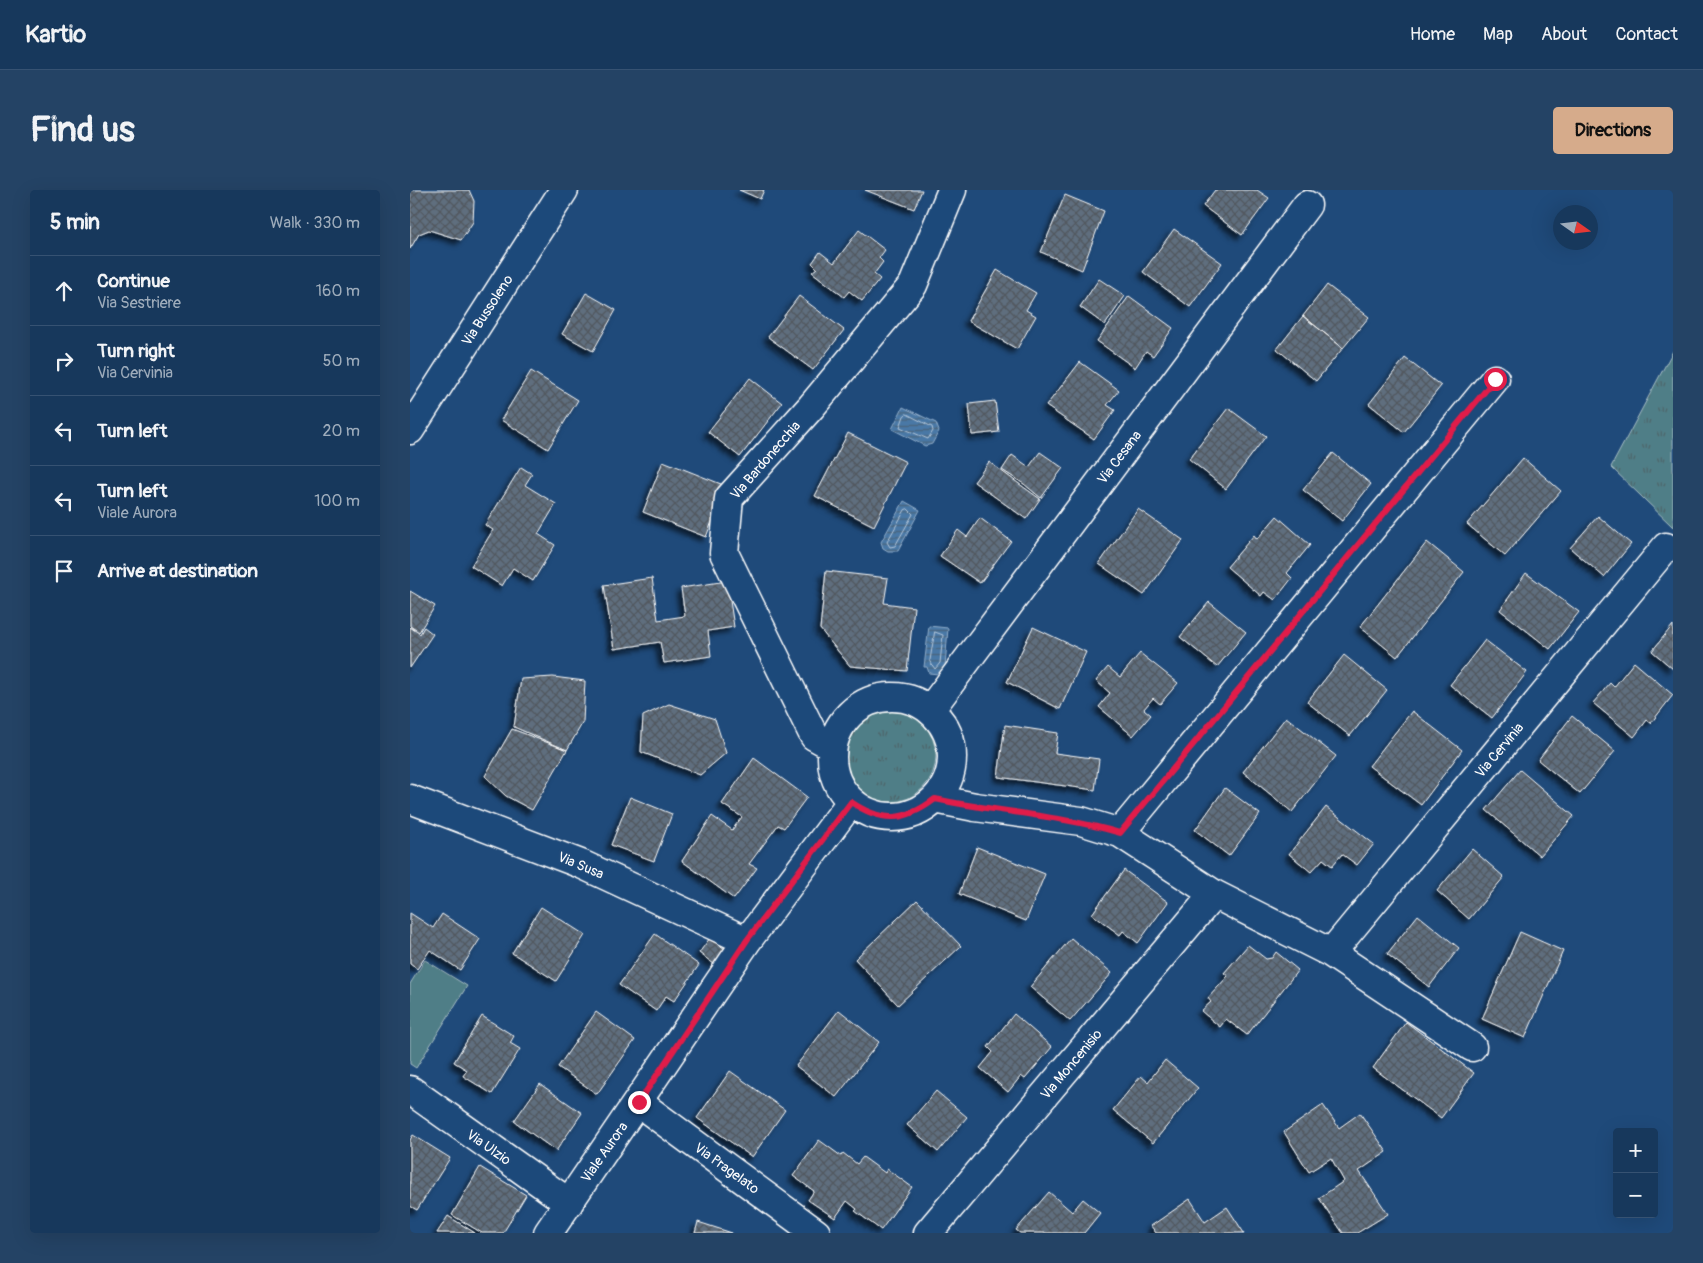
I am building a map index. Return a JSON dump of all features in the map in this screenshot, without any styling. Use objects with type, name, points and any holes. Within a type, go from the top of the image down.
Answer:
[{"type":"street","name":"Via Bussoleno","points":[[410,430],[564,190]]},
{"type":"street","name":"Via Bardonecchia","points":[[832,746],[814,736],[724,553],[728,498],[811,407],[913,285],[952,190]]},
{"type":"street","name":"Via Cesana","points":[[930,710],[1307,205]]},
{"type":"street","points":[[1120,833],[1495,379]]},
{"type":"street","name":"Via Cervinia","points":[[1331,952],[1666,547]]},
{"type":"street","points":[[892,696],[912,699],[930,710],[944,725],[951,744],[952,764],[946,783],[935,799],[920,810],[903,816],[884,817],[866,812],[851,802],[838,786],[832,766],[832,746],[839,727],[852,710],[871,700],[892,696]]},
{"type":"street","name":"Via Susa","points":[[410,799],[581,864],[747,940]]},
{"type":"street","points":[[935,799],[975,807],[1081,821],[1120,833],[1214,894],[1331,952],[1472,1047]]},
{"type":"street","name":"Viale Aurora","points":[[548,1233],[639,1102],[747,940],[851,802]]},
{"type":"street","name":"Via Moncenisio","points":[[928,1233],[1214,894]]},
{"type":"street","name":"Via Ulzio","points":[[410,1090],[569,1203]]},
{"type":"street","name":"Via Pragelato","points":[[639,1102],[816,1233]]},
{"type":"green space","points":[[1673,351],[1673,527],[1611,467]]},
{"type":"green space","points":[[890,710],[908,713],[923,723],[933,738],[936,756],[933,774],[923,789],[908,799],[890,802],[872,799],[857,789],[847,774],[844,756],[847,738],[857,723],[872,713]]},
{"type":"green space","points":[[425,960],[467,986],[416,1068],[410,1064],[410,984]]},
{"type":"water","points":[[903,407],[936,423],[939,431],[932,444],[925,446],[892,429]]},
{"type":"water","points":[[904,501],[920,510],[898,551],[888,551],[883,548],[881,542]]},
{"type":"water","points":[[929,626],[948,628],[945,667],[938,674],[929,673],[927,667],[924,667]]},
{"type":"building","points":[[410,190],[469,190],[474,201],[473,222],[461,240],[429,230],[419,234],[410,249]]},
{"type":"building","points":[[739,190],[764,190],[760,199]]},
{"type":"building","points":[[865,190],[922,190],[914,209]]},
{"type":"building","points":[[1215,190],[1257,190],[1269,198],[1242,235],[1203,206]]},
{"type":"building","points":[[1065,195],[1104,211],[1082,270],[1041,252]]},
{"type":"building","points":[[1174,229],[1222,263],[1190,307],[1143,272]]},
{"type":"building","points":[[859,230],[885,250],[879,258],[883,262],[874,274],[880,279],[862,301],[849,291],[844,297],[812,272],[817,268],[812,263],[820,252],[834,263]]},
{"type":"building","points":[[997,270],[1036,293],[1026,310],[1036,316],[1017,349],[968,321]]},
{"type":"building","points":[[1099,279],[1125,296],[1105,325],[1080,307]]},
{"type":"building","points":[[1327,285],[1369,317],[1343,348],[1303,316]]},
{"type":"building","points":[[586,293],[616,310],[593,351],[562,334]]},
{"type":"building","points":[[799,296],[844,330],[813,370],[768,337]]},
{"type":"building","points":[[1129,296],[1173,328],[1153,356],[1146,351],[1135,368],[1097,341]]},
{"type":"building","points":[[1303,316],[1343,348],[1316,381],[1277,349]]},
{"type":"building","points":[[1405,358],[1441,386],[1404,432],[1369,404]]},
{"type":"building","points":[[1080,362],[1119,390],[1107,405],[1115,410],[1094,439],[1046,406]]},
{"type":"building","points":[[531,371],[578,400],[548,449],[501,420]]},
{"type":"building","points":[[750,378],[782,403],[740,457],[708,432]]},
{"type":"building","points":[[995,401],[999,432],[972,435],[969,404]]},
{"type":"building","points":[[1228,408],[1266,436],[1226,489],[1189,459]]},
{"type":"building","points":[[848,433],[906,462],[874,526],[815,496]]},
{"type":"building","points":[[1040,452],[1063,468],[1041,498],[1002,470],[1012,455],[1029,467]]},
{"type":"building","points":[[1333,453],[1371,484],[1342,521],[1303,490]]},
{"type":"building","points":[[1523,458],[1561,491],[1505,556],[1467,524]]},
{"type":"building","points":[[663,461],[726,486],[706,537],[643,512]]},
{"type":"building","points":[[989,462],[1040,499],[1026,519],[974,482]]},
{"type":"building","points":[[521,467],[532,474],[525,485],[556,504],[538,534],[555,545],[533,581],[513,568],[502,586],[471,566],[493,530],[485,525]]},
{"type":"building","points":[[1138,509],[1183,540],[1144,595],[1099,564]]},
{"type":"building","points":[[1277,516],[1310,545],[1287,573],[1292,578],[1275,600],[1264,592],[1261,596],[1227,567],[1254,535],[1257,539]]},
{"type":"building","points":[[1598,516],[1631,544],[1604,577],[1570,548]]},
{"type":"building","points":[[980,518],[1011,541],[980,583],[940,556],[958,530],[967,537]]},
{"type":"building","points":[[1427,542],[1464,572],[1397,657],[1360,627]]},
{"type":"building","points":[[826,571],[888,578],[884,603],[914,607],[907,671],[850,666],[820,629]]},
{"type":"building","points":[[1526,573],[1579,612],[1550,649],[1500,610]]},
{"type":"building","points":[[652,578],[658,620],[685,616],[681,588],[727,581],[734,627],[708,631],[711,656],[664,663],[660,642],[614,649],[604,585]]},
{"type":"building","points":[[410,591],[435,606],[419,632],[410,626]]},
{"type":"building","points":[[1209,602],[1246,632],[1217,667],[1180,637]]},
{"type":"building","points":[[1673,625],[1673,669],[1652,651]]},
{"type":"building","points":[[410,627],[420,634],[424,627],[433,634],[410,668]]},
{"type":"building","points":[[1033,627],[1086,652],[1060,709],[1007,682]]},
{"type":"building","points":[[1485,640],[1527,672],[1492,718],[1450,685]]},
{"type":"building","points":[[1140,653],[1178,683],[1160,704],[1153,698],[1144,709],[1151,715],[1133,736],[1099,707],[1110,693],[1096,681],[1108,667],[1120,677]]},
{"type":"building","points":[[1344,655],[1387,690],[1350,736],[1307,702]]},
{"type":"building","points":[[1634,662],[1673,695],[1651,723],[1647,720],[1634,737],[1593,703],[1610,683],[1614,687]]},
{"type":"building","points":[[553,677],[585,681],[583,722],[567,750],[514,727],[521,679]]},
{"type":"building","points":[[669,704],[715,719],[726,753],[700,775],[641,752],[643,716]]},
{"type":"building","points":[[1412,711],[1462,750],[1421,805],[1369,766]]},
{"type":"building","points":[[1572,716],[1615,751],[1580,794],[1538,760]]},
{"type":"building","points":[[1286,717],[1336,756],[1292,812],[1243,772]]},
{"type":"building","points":[[1005,725],[1058,733],[1055,753],[1099,759],[1095,790],[998,777]]},
{"type":"building","points":[[512,729],[567,750],[532,810],[506,796],[485,776]]},
{"type":"building","points":[[754,758],[807,797],[784,828],[778,825],[749,864],[757,868],[734,899],[682,861],[712,816],[732,830],[742,817],[722,804]]},
{"type":"building","points":[[1520,770],[1574,816],[1540,856],[1486,810]]},
{"type":"building","points":[[1225,788],[1260,814],[1229,856],[1195,830]]},
{"type":"building","points":[[630,797],[672,814],[654,861],[611,845]]},
{"type":"building","points":[[1326,807],[1374,844],[1357,865],[1342,854],[1332,866],[1323,859],[1311,872],[1289,854]]},
{"type":"building","points":[[977,847],[1045,874],[1026,921],[959,894]]},
{"type":"building","points":[[1472,849],[1504,877],[1469,919],[1437,891]]},
{"type":"building","points":[[1124,870],[1168,902],[1138,943],[1123,931],[1120,935],[1092,914]]},
{"type":"building","points":[[917,900],[961,946],[898,1005],[855,959]]},
{"type":"building","points":[[541,907],[585,935],[556,981],[512,953]]},
{"type":"building","points":[[410,913],[433,928],[442,914],[480,939],[460,970],[430,950],[417,969],[410,964]]},
{"type":"building","points":[[1418,915],[1459,948],[1429,987],[1387,954]]},
{"type":"building","points":[[1520,932],[1563,951],[1525,1038],[1482,1019]]},
{"type":"building","points":[[655,934],[699,965],[674,1001],[666,996],[656,1011],[619,985]]},
{"type":"building","points":[[710,938],[725,949],[714,964],[699,953]]},
{"type":"building","points":[[1071,938],[1112,973],[1070,1021],[1030,987]]},
{"type":"building","points":[[1248,945],[1266,959],[1272,958],[1276,952],[1298,970],[1247,1035],[1226,1019],[1220,1027],[1201,1011],[1211,1002],[1208,998],[1228,976],[1224,973]]},
{"type":"building","points":[[839,1010],[879,1042],[836,1097],[796,1066]]},
{"type":"building","points":[[596,1012],[635,1040],[597,1094],[558,1067]]},
{"type":"building","points":[[1014,1014],[1052,1047],[1025,1079],[1021,1076],[1008,1092],[980,1068],[993,1052],[988,1047]]},
{"type":"building","points":[[482,1016],[514,1036],[510,1043],[520,1049],[492,1094],[463,1076],[467,1070],[454,1062]]},
{"type":"building","points":[[1406,1022],[1474,1073],[1441,1118],[1373,1068]]},
{"type":"building","points":[[1165,1060],[1198,1088],[1153,1143],[1113,1110],[1141,1076],[1148,1082]]},
{"type":"building","points":[[730,1071],[785,1110],[752,1157],[697,1118]]},
{"type":"building","points":[[540,1084],[582,1113],[556,1151],[514,1121]]},
{"type":"building","points":[[936,1091],[967,1117],[938,1152],[907,1125]]},
{"type":"building","points":[[1323,1105],[1339,1128],[1360,1113],[1387,1152],[1359,1171],[1388,1214],[1357,1233],[1343,1233],[1319,1198],[1344,1181],[1331,1158],[1309,1172],[1284,1132]]},
{"type":"building","points":[[413,1135],[450,1158],[417,1210],[410,1206],[410,1140]]},
{"type":"building","points":[[819,1140],[841,1156],[843,1153],[857,1164],[863,1157],[885,1173],[887,1169],[912,1187],[881,1230],[855,1211],[857,1209],[847,1201],[835,1218],[808,1200],[814,1191],[793,1176]]},
{"type":"building","points":[[480,1167],[526,1195],[503,1233],[482,1233],[452,1215]]},
{"type":"building","points":[[1049,1192],[1072,1212],[1083,1199],[1100,1213],[1084,1233],[1020,1233],[1016,1230]]},
{"type":"building","points":[[1190,1199],[1205,1222],[1227,1207],[1244,1233],[1156,1233],[1151,1226]]},
{"type":"building","points":[[448,1216],[475,1233],[437,1233]]},
{"type":"building","points":[[698,1222],[732,1233],[695,1233]]},
{"type":"route","points":[[639,1102],[747,940],[851,802],[866,812],[884,817],[903,816],[920,810],[935,799],[975,807],[1081,821],[1120,833],[1495,379]]}]
